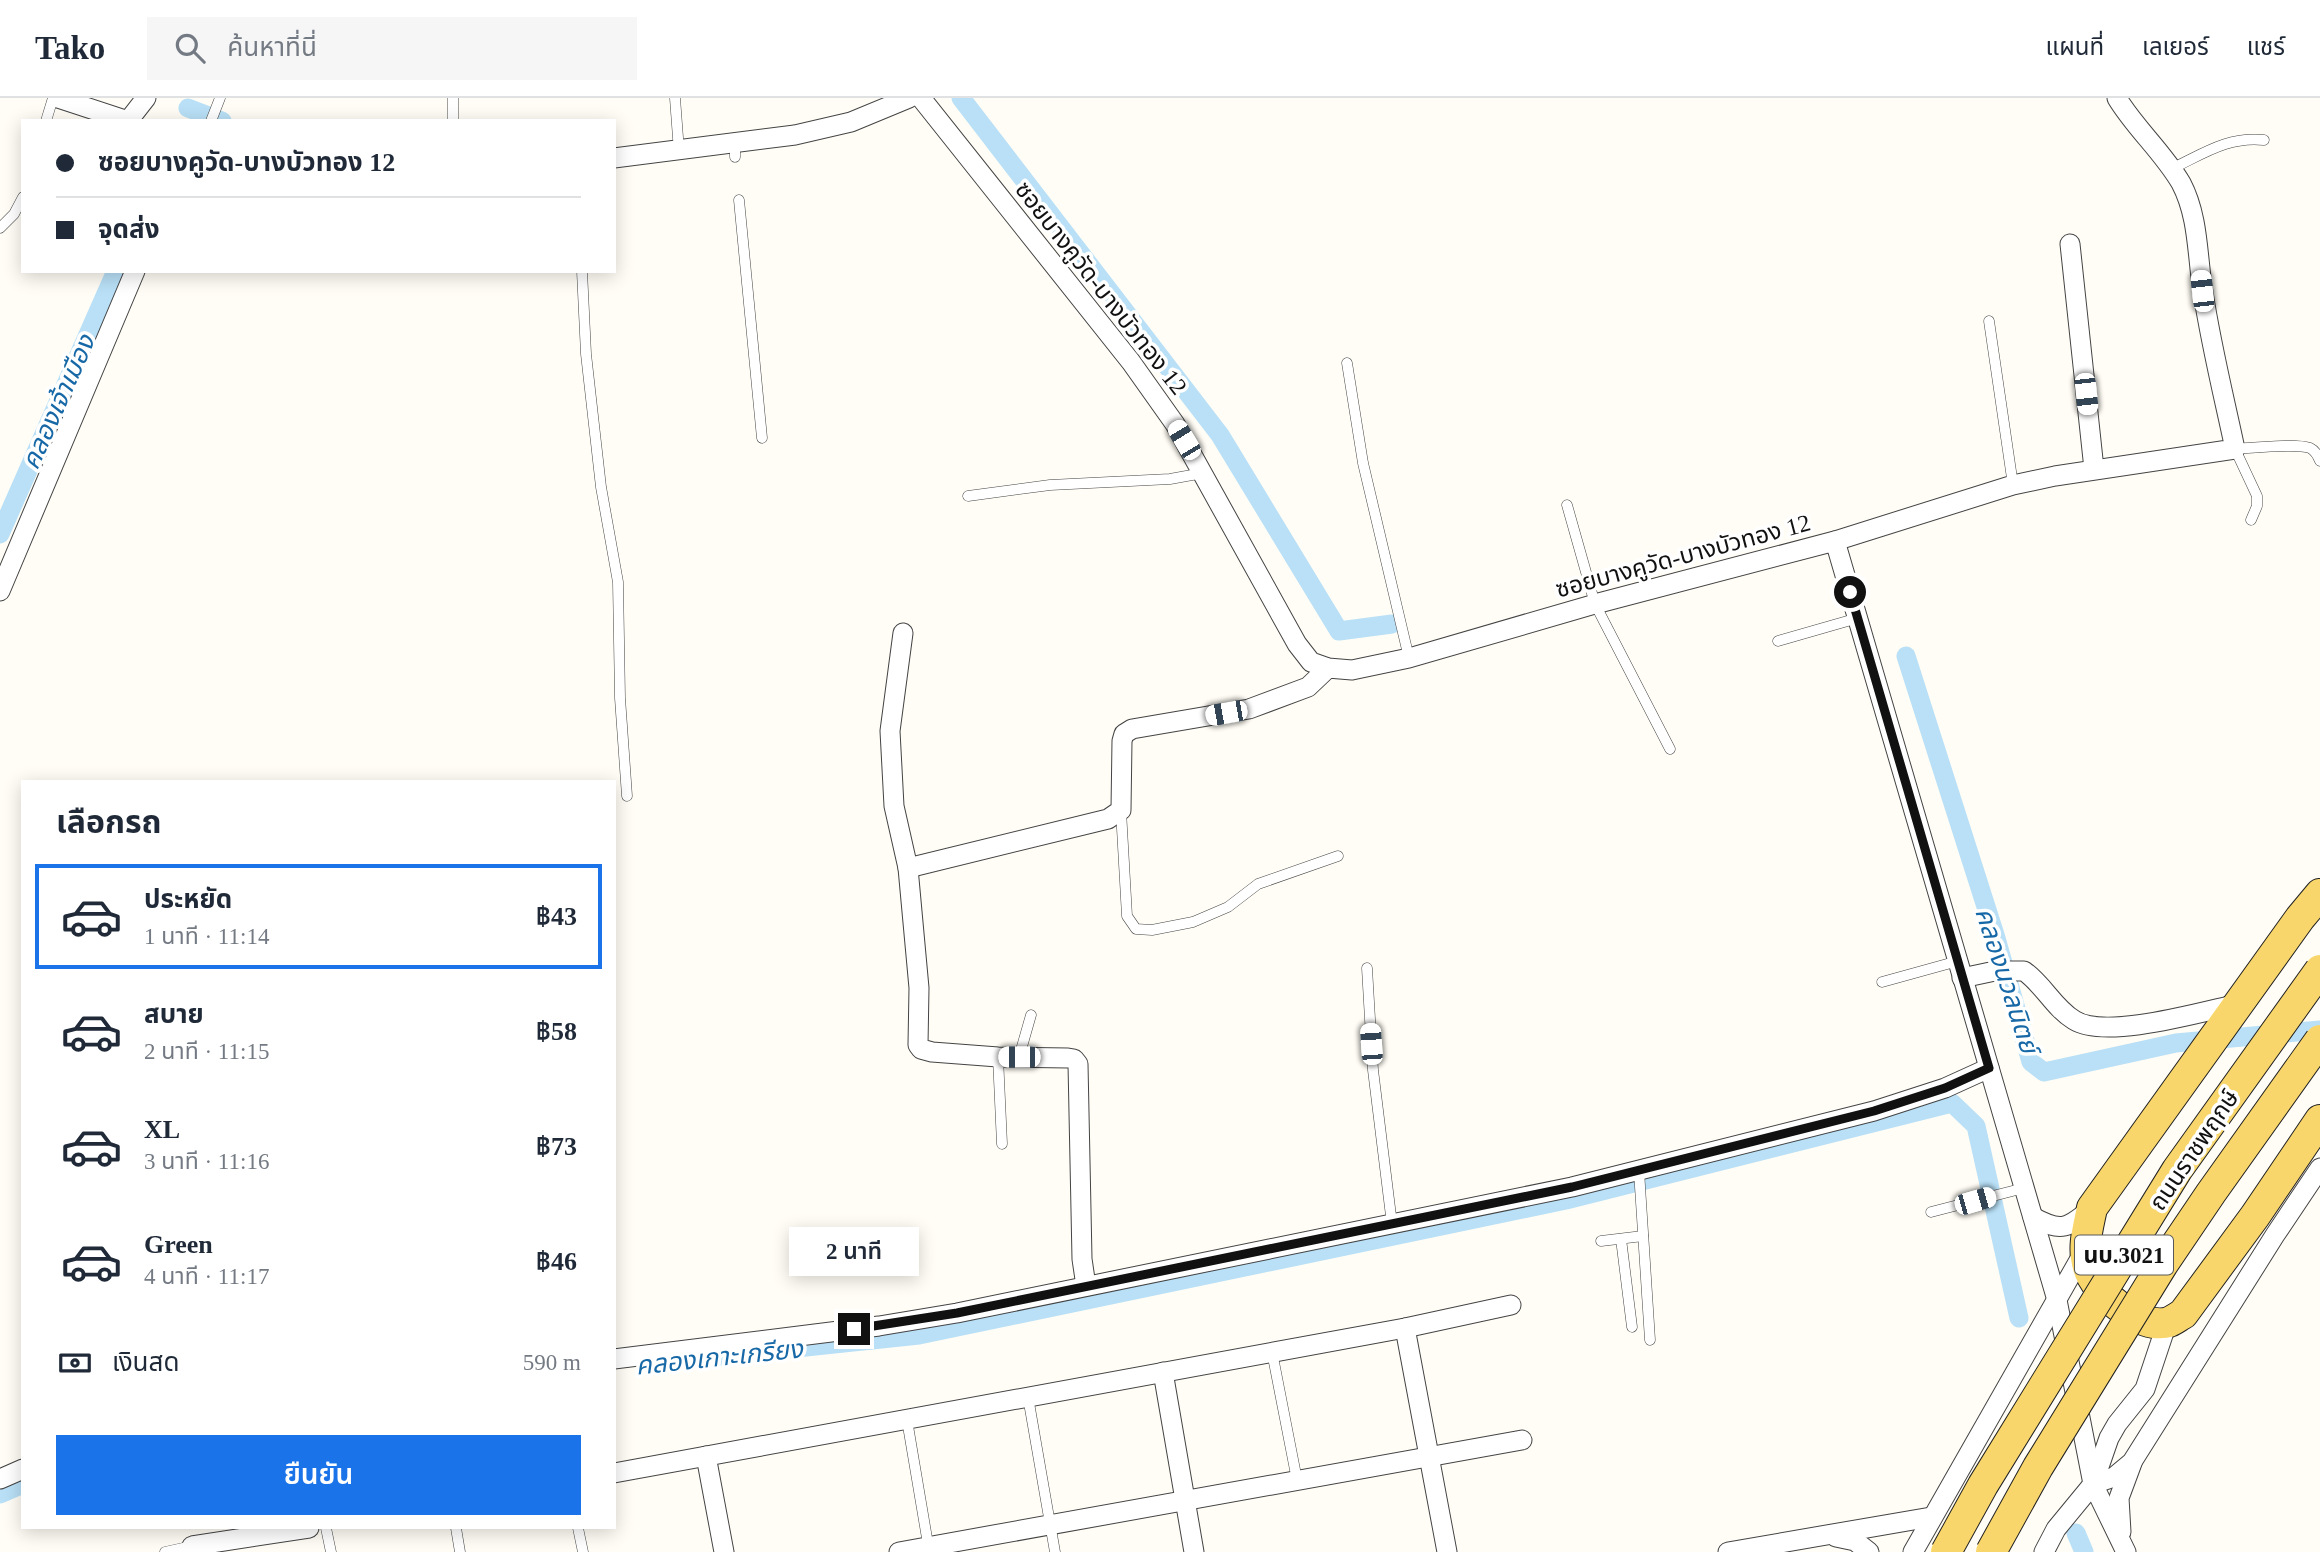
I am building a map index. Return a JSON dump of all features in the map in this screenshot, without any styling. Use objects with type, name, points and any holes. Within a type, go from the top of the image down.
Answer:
[{"type":"main road","points":[[2320,894],[2092,1208],[2085,1250],[2088,1270],[2097,1287],[2122,1310],[2145,1320],[2167,1323],[2183,1314],[2320,1120]]},
{"type":"main road","name":"ถนนราชพฤกษ์","points":[[1946,1552],[1990,1474],[2178,1170],[2320,970]]},
{"type":"main road","name":"ถนนราชพฤกษ์","points":[[1992,1552],[2038,1466],[2164,1264],[2211,1192],[2320,1040]]},
{"type":"street","points":[[56,98],[88,114],[117,119]]},
{"type":"street","points":[[130,119],[146,98]]},
{"type":"street","points":[[616,158],[679,150],[735,150],[851,122],[909,98]]},
{"type":"street","name":"ซอยบางคูวัด-บางบัวทอง 12","points":[[921,98],[1131,362],[1174,424],[1297,644],[1311,662],[1328,668],[1352,670],[1409,658],[1595,604],[1835,541],[1989,1068],[2018,1189],[2033,1217],[2057,1300],[2093,1484],[2125,1551]]},
{"type":"street","points":[[1835,541],[2013,485],[2094,469],[2235,449],[2202,291],[2197,232],[2191,210],[2181,184],[2130,119],[2117,98]]},
{"type":"street","points":[[2070,244],[2094,469]]},
{"type":"street","points":[[0,591],[134,273]]},
{"type":"street","points":[[903,633],[890,731],[894,806],[908,868],[919,988],[918,1045],[932,1052],[1074,1059],[1078,1064],[1082,1259],[1086,1286]]},
{"type":"street","points":[[908,868],[1108,819],[1121,810],[1124,734],[1132,729],[1249,709],[1308,687],[1328,668]]},
{"type":"street","points":[[1960,969],[2018,970],[2029,975],[2072,1019],[2094,1026],[2148,1025],[2237,1005]]},
{"type":"street","points":[[616,1359],[879,1326],[1639,1173],[1874,1111],[1945,1088],[1989,1068]]},
{"type":"street","points":[[2125,1551],[2119,1523],[2119,1498],[2132,1462],[2320,1168]]},
{"type":"street","points":[[2033,1217],[2050,1227],[2063,1228],[2074,1223],[2092,1208]]},
{"type":"street","points":[[1913,1552],[2085,1250]]},
{"type":"street","points":[[616,1473],[1405,1328],[1511,1305]]},
{"type":"street","points":[[2044,1552],[2056,1528],[2093,1484],[2109,1438],[2145,1389],[2167,1323]]},
{"type":"street","points":[[1405,1328],[1447,1552]]},
{"type":"street","points":[[1163,1372],[1194,1552]]},
{"type":"street","points":[[2079,1414],[2099,1424],[2117,1424]]},
{"type":"street","points":[[899,1552],[929,1549],[1522,1440]]},
{"type":"street","points":[[706,1456],[724,1552]]},
{"type":"street","points":[[2093,1484],[2114,1477],[2132,1462]]},
{"type":"street","points":[[0,1479],[21,1470]]},
{"type":"street","points":[[1728,1552],[1931,1517]]},
{"type":"street","points":[[193,1549],[303,1529]]},
{"type":"street","points":[[1828,1535],[1855,1541],[1869,1552]]},
{"type":"lane","points":[[47,119],[56,98]]},
{"type":"lane","points":[[453,98],[453,119]]},
{"type":"lane","points":[[675,98],[679,150]]},
{"type":"lane","points":[[212,119],[219,101]]},
{"type":"lane","points":[[2171,170],[2224,143],[2246,138],[2264,140]]},
{"type":"lane","points":[[739,200],[762,438]]},
{"type":"lane","points":[[0,228],[14,214],[21,201]]},
{"type":"lane","points":[[582,273],[586,355],[601,487],[618,582],[620,698],[627,796]]},
{"type":"lane","points":[[1989,321],[2013,485]]},
{"type":"lane","points":[[1347,363],[1363,463],[1409,658]]},
{"type":"lane","points":[[2251,520],[2257,496],[2235,449],[2299,446],[2311,449],[2320,461]]},
{"type":"lane","points":[[968,496],[1049,485],[1170,479],[1203,473]]},
{"type":"lane","points":[[1567,505],[1595,604],[1670,749]]},
{"type":"lane","points":[[1779,641],[1857,618]]},
{"type":"lane","points":[[1121,810],[1127,916],[1136,929],[1152,930],[1193,922],[1228,907],[1258,884],[1338,856]]},
{"type":"lane","points":[[1367,968],[1373,1069],[1392,1224]]},
{"type":"lane","points":[[1882,982],[1960,969]]},
{"type":"lane","points":[[1019,1057],[1031,1015]]},
{"type":"lane","points":[[998,1057],[1002,1144]]},
{"type":"lane","points":[[1639,1173],[1650,1340]]},
{"type":"lane","points":[[1931,1212],[2018,1189]]},
{"type":"lane","points":[[1601,1241],[1643,1236]]},
{"type":"lane","points":[[1621,1239],[1632,1327]]},
{"type":"lane","points":[[1272,1352],[1297,1480]]},
{"type":"lane","points":[[1028,1397],[1055,1552]]},
{"type":"lane","points":[[907,1420],[929,1549]]},
{"type":"lane","points":[[326,1529],[331,1552]]},
{"type":"lane","points":[[456,1529],[460,1552]]},
{"type":"lane","points":[[578,1529],[583,1552]]},
{"type":"lane","points":[[165,1552],[193,1549]]},
{"type":"waterway","points":[[961,98],[1220,435],[1339,631],[1392,624]]},
{"type":"waterway","points":[[188,108],[217,119]]},
{"type":"waterway","name":"คลองเจ้าเมือง","points":[[0,534],[115,273]]},
{"type":"waterway","name":"คลองนวลนิตย์","points":[[1906,656],[1996,938],[2031,1062],[2044,1072],[2176,1043],[2320,1030]]},
{"type":"waterway","name":"คลองเกาะเกรียง","points":[[692,1359],[919,1335],[1566,1200],[1952,1103],[1976,1126],[2019,1318]]},
{"type":"waterway","name":"คลองเกาะเกรียง","points":[[0,1494],[21,1485]]},
{"type":"waterway","name":"คลองเกาะเกรียง","points":[[2076,1533],[2084,1552]]},
{"type":"route","points":[[854,1329],[957,1313],[1572,1187],[1874,1111],[1945,1088],[1989,1068],[1850,592]]}]
